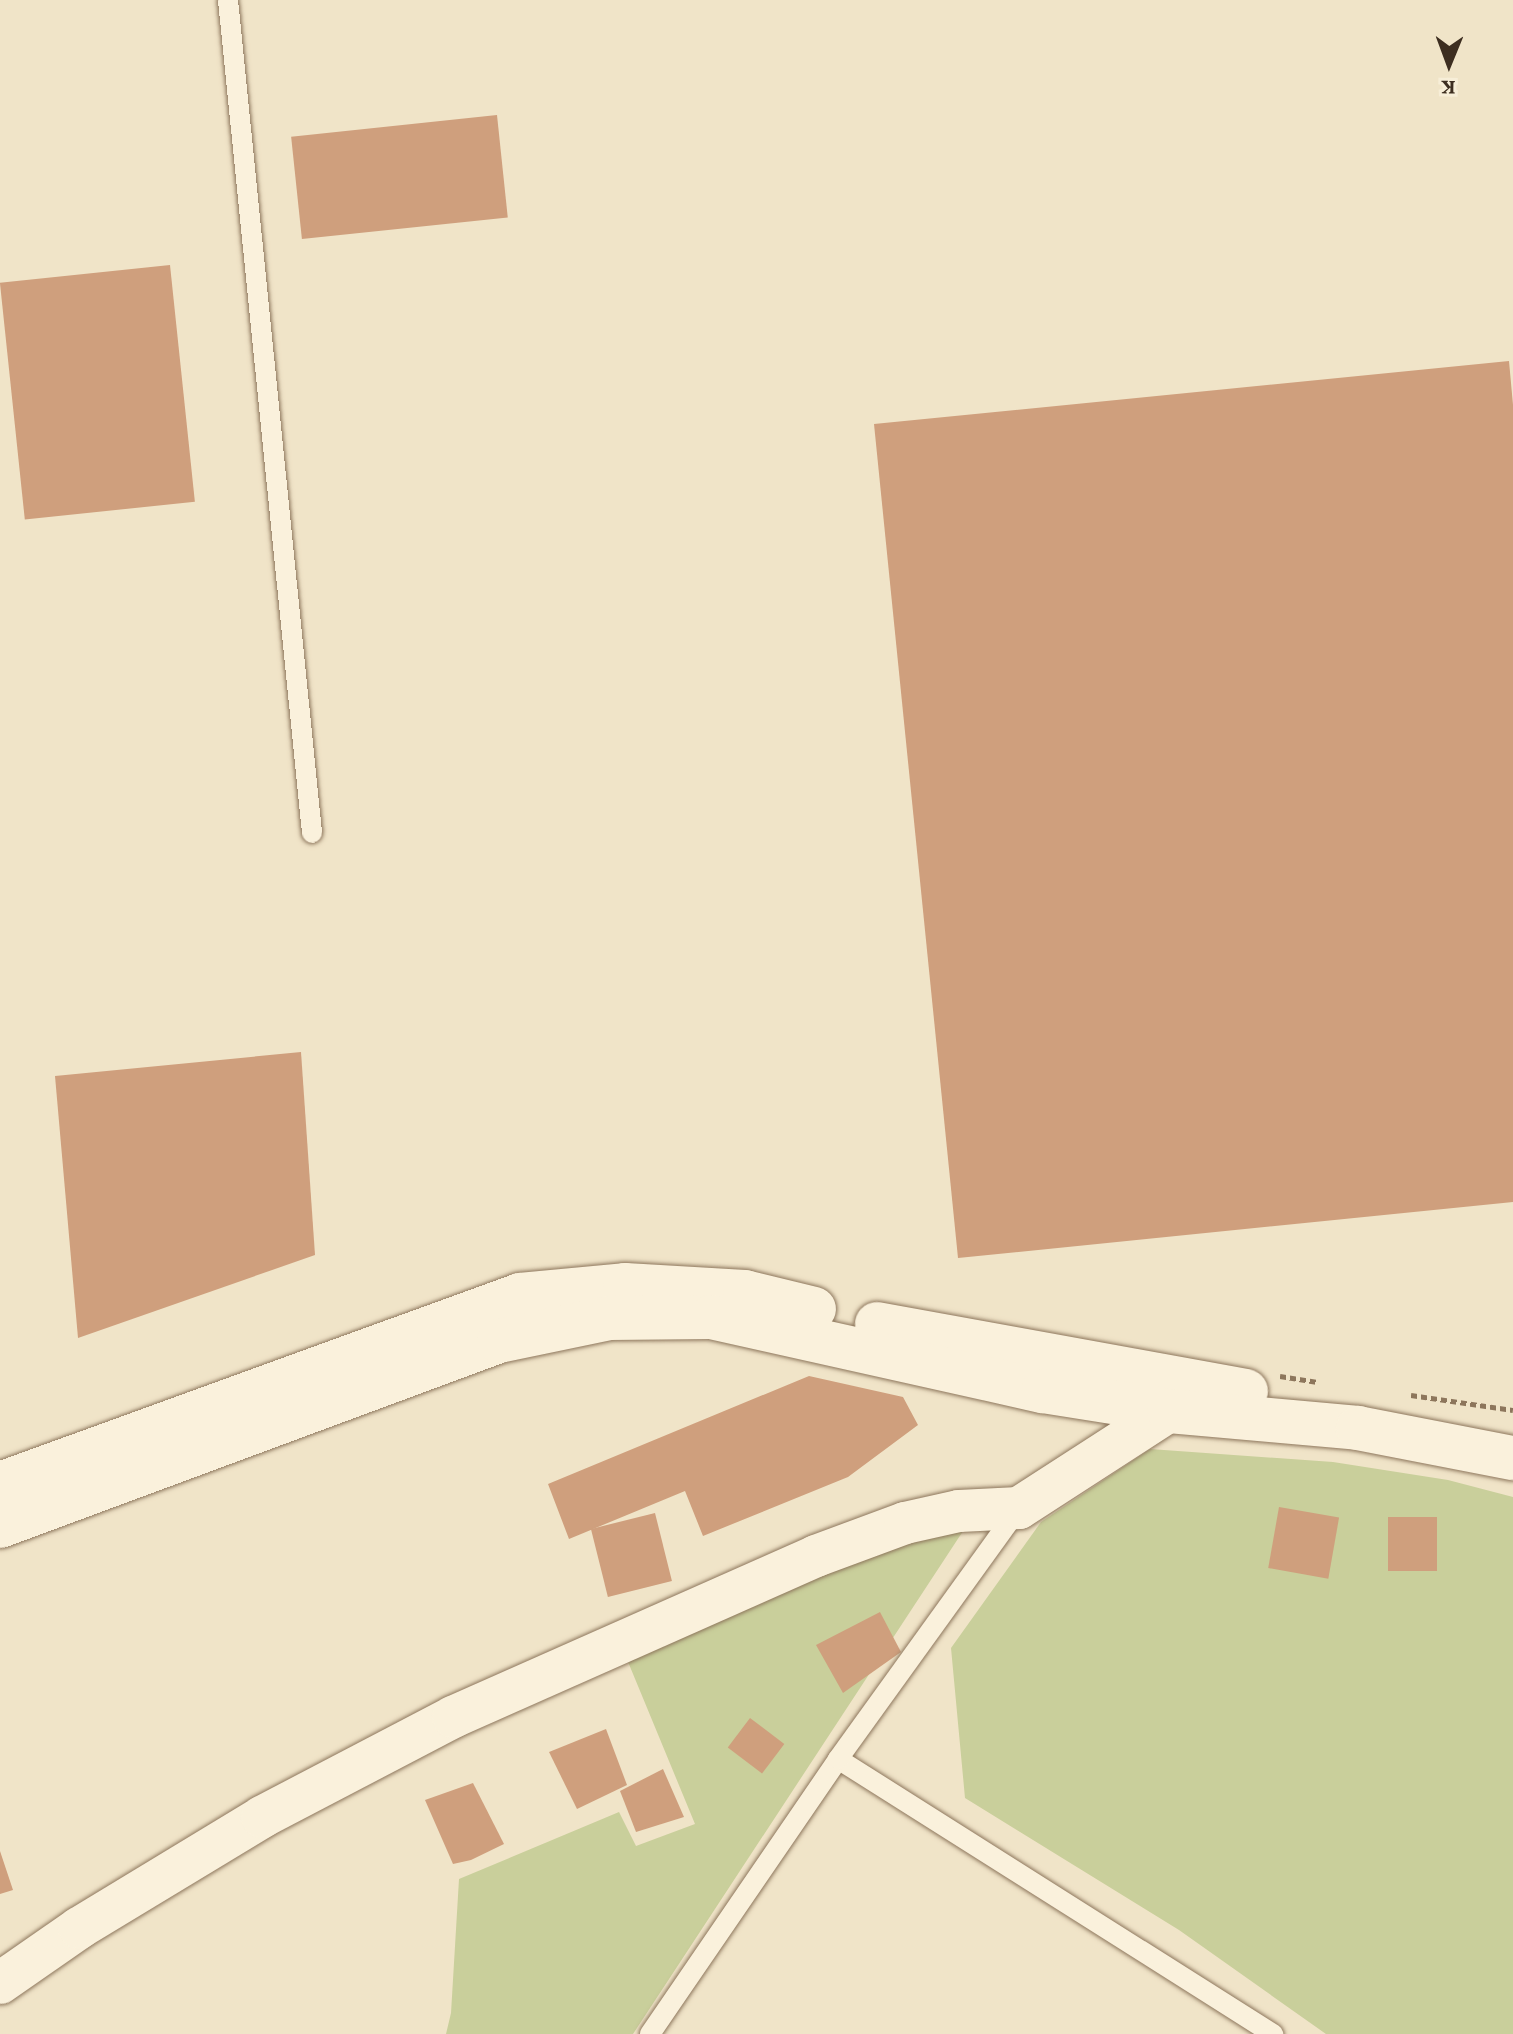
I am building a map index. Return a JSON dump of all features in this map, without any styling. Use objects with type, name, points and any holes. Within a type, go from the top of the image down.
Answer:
[{"type":"main road","points":[[0,1484],[520,1295],[625,1285],[745,1292],[1183,1397],[1513,1458]]},
{"type":"main road","points":[[0,1526],[499,1341],[609,1318],[711,1317],[1013,1385],[1379,1406],[1513,1431]]},
{"type":"street","points":[[0,1983],[79,1928],[262,1817],[453,1717],[816,1556],[905,1523],[959,1511],[1019,1508],[1183,1397]]},
{"type":"lane","points":[[228,0],[312,833]]},
{"type":"lane","points":[[650,2034],[838,1759],[1019,1508]]},
{"type":"lane","points":[[838,1759],[1273,2034]]},
{"type":"green space","points":[[1150,1449],[1333,1462],[1448,1480],[1513,1497],[1513,2034],[1326,2034],[1179,1930],[965,1798],[951,1648],[1041,1522]]},
{"type":"green space","points":[[967,1525],[633,2034],[446,2034],[451,2013],[459,1879],[619,1812],[636,1846],[695,1824],[626,1657],[775,1588]]},
{"type":"building","points":[[497,115],[508,217],[302,239],[291,137]]},
{"type":"building","points":[[170,265],[195,502],[25,520],[0,283]]},
{"type":"building","points":[[1509,361],[1513,405],[1513,1202],[958,1258],[874,424]]},
{"type":"building","points":[[301,1052],[315,1255],[78,1338],[55,1076]]},
{"type":"building","points":[[809,1376],[903,1397],[918,1425],[848,1477],[703,1536],[685,1491],[569,1539],[548,1484]]},
{"type":"building","points":[[1279,1507],[1339,1518],[1328,1579],[1268,1568]]},
{"type":"building","points":[[655,1513],[672,1581],[608,1597],[591,1529]]},
{"type":"building","points":[[1388,1517],[1437,1517],[1437,1571],[1388,1571]]},
{"type":"building","points":[[880,1612],[901,1652],[843,1693],[816,1645]]},
{"type":"building","points":[[750,1718],[784,1744],[762,1773],[728,1748]]},
{"type":"building","points":[[606,1729],[627,1785],[577,1809],[549,1752]]},
{"type":"building","points":[[663,1769],[684,1817],[636,1832],[620,1791]]},
{"type":"building","points":[[473,1783],[504,1844],[471,1860],[453,1864],[425,1800]]},
{"type":"building","points":[[0,1851],[13,1890],[0,1894]]}]
